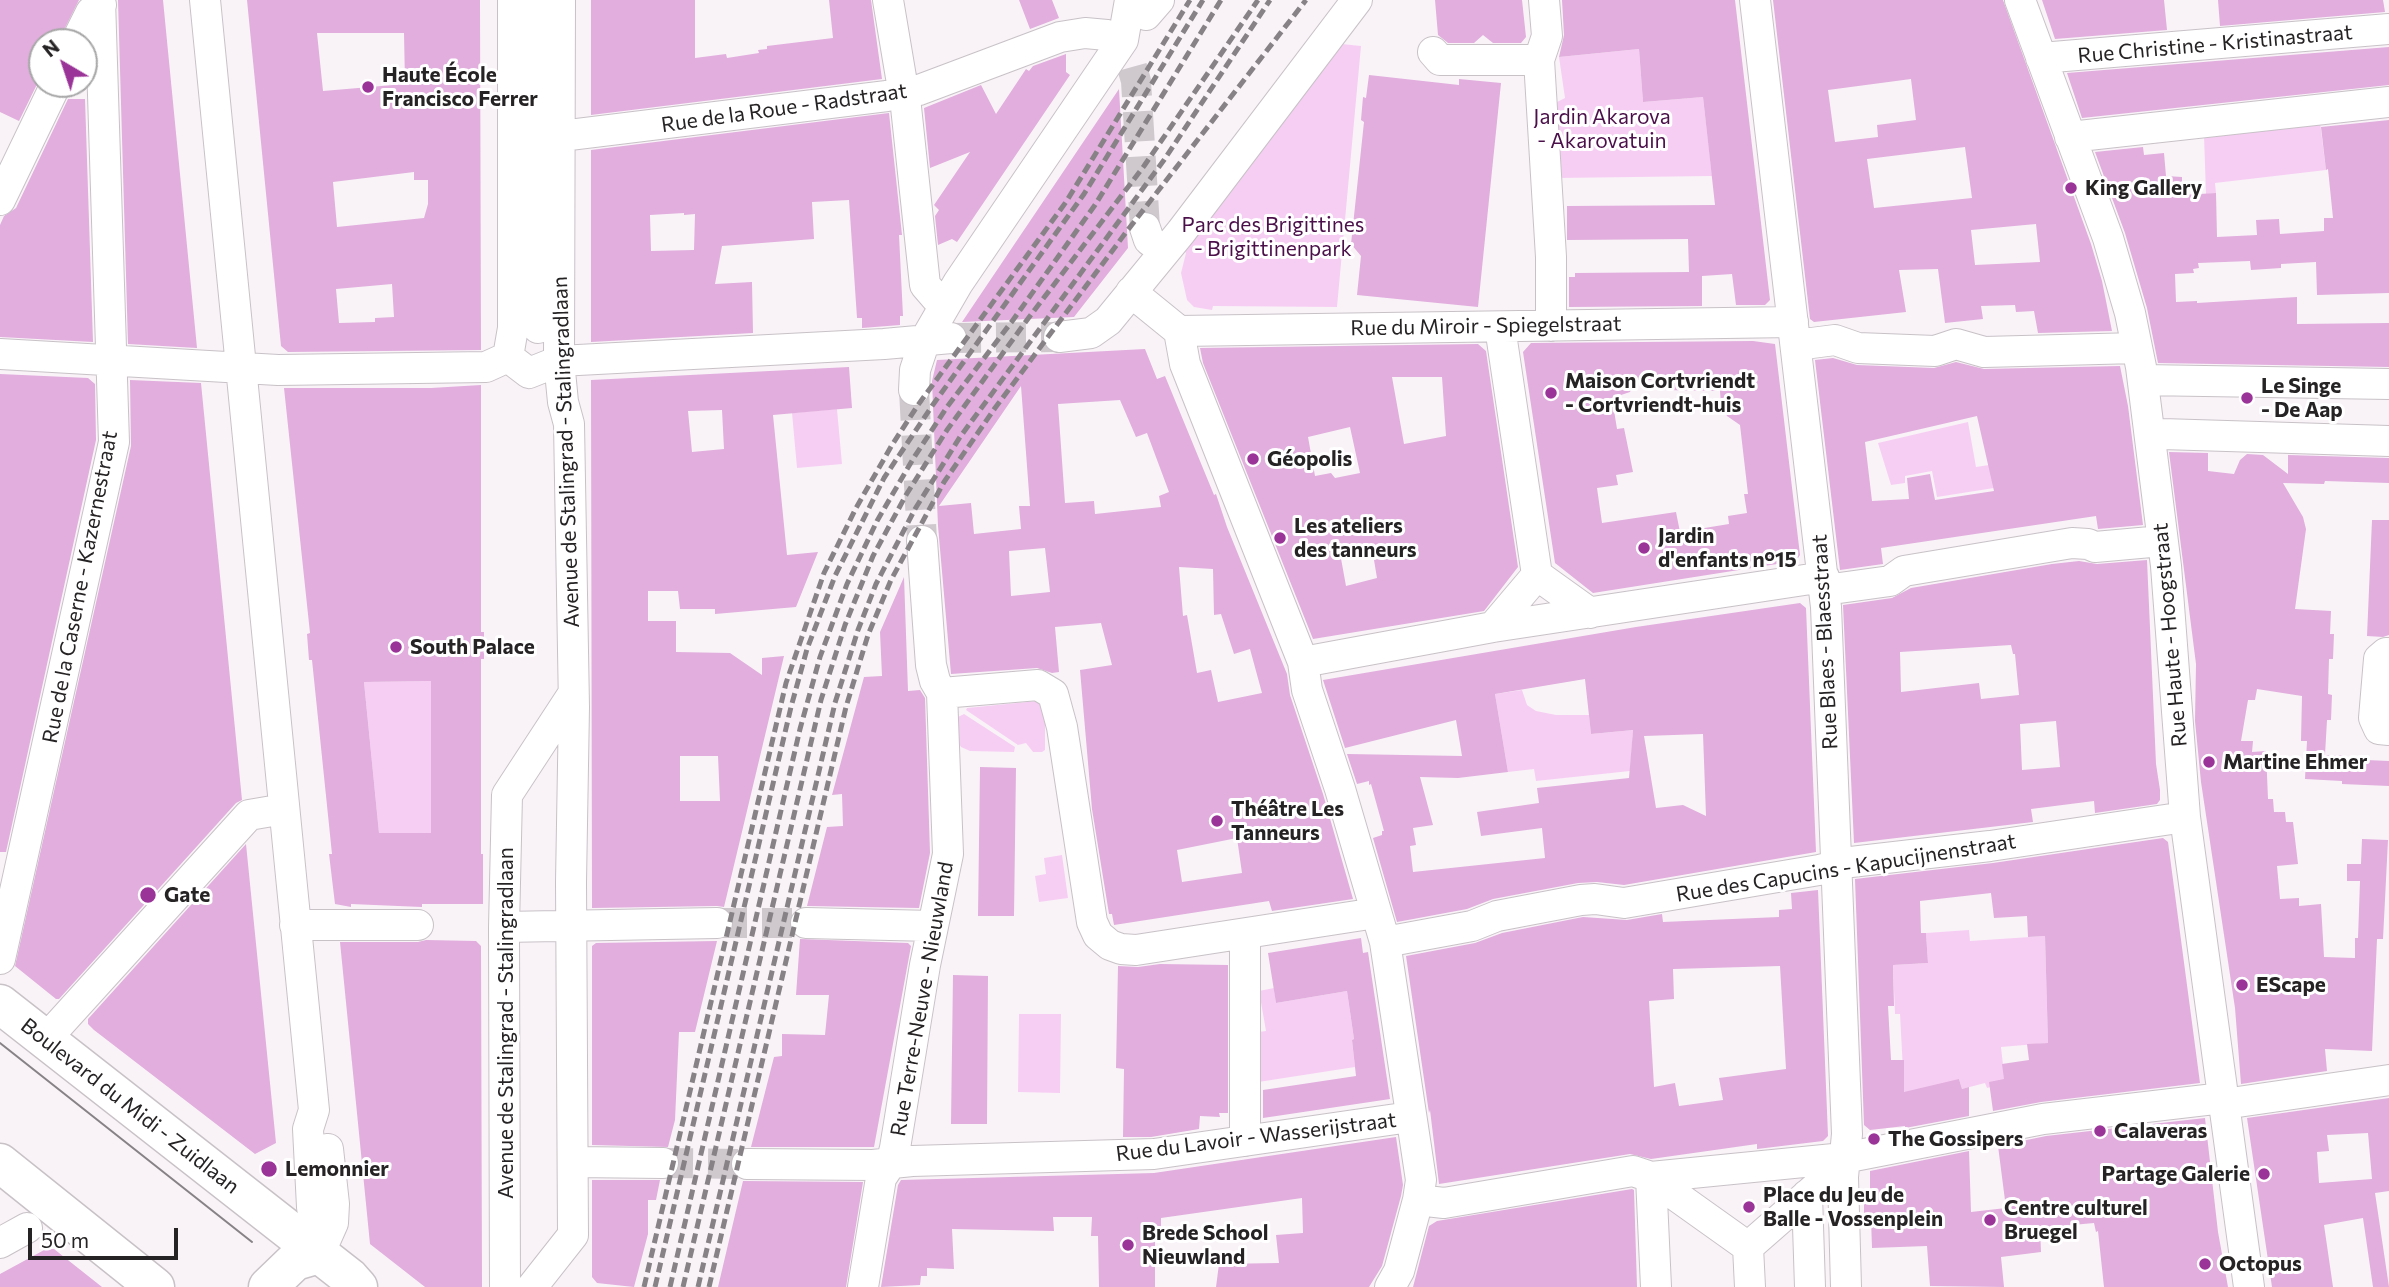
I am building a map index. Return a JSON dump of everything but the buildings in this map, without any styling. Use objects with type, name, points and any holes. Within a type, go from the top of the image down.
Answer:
[{"type":"main road","name":"Boulevard du Midi - Zuidlaan","points":[[0,1004],[358,1287]]},
{"type":"main road","points":[[0,1163],[155,1287]]},
{"type":"main road","points":[[268,1287],[295,1261],[319,1254]]},
{"type":"street","points":[[205,0],[314,1110],[325,1124],[334,1204],[333,1223],[319,1254]]},
{"type":"street","points":[[513,0],[513,328],[518,365]]},
{"type":"street","points":[[538,328],[539,0]]},
{"type":"street","name":"Avenue de Stalingrad - Stalingradlaan","points":[[543,1284],[573,1235],[574,1162],[573,694],[569,424],[563,402],[559,361],[560,0]]},
{"type":"street","points":[[888,0],[903,93],[925,285],[944,307]]},
{"type":"street","points":[[1059,337],[1079,336],[1099,329],[1164,251],[1357,0]]},
{"type":"street","points":[[1544,0],[1547,36],[1539,60],[1551,257],[1551,326]]},
{"type":"street","name":"Rue Blaes - Blaesstraat","points":[[1755,0],[1824,584],[1847,1135],[1829,1175],[1846,1287]]},
{"type":"street","name":"Rue Haute - Hoogstraat","points":[[2020,0],[2108,238],[2149,383],[2156,433],[2162,541],[2185,817],[2249,1287]]},
{"type":"street","points":[[83,28],[91,12],[101,3]]},
{"type":"street","name":"Rue de la Caserne - Kazernestraat","points":[[0,959],[114,442],[101,3]]},
{"type":"street","points":[[915,390],[915,370],[938,339],[944,307],[1128,54],[1145,5]]},
{"type":"street","name":"Rue Christine - Kristinastraat","points":[[2041,58],[2389,29]]},
{"type":"street","name":"Rue de la Roue - Radstraat","points":[[561,136],[919,90],[1060,37],[1085,33],[1107,35],[1128,54]]},
{"type":"street","points":[[1433,52],[1440,60],[1539,60]]},
{"type":"street","points":[[0,200],[49,98]]},
{"type":"street","points":[[2070,137],[2389,102]]},
{"type":"street","points":[[1145,228],[1149,240],[1164,251]]},
{"type":"street","points":[[1131,292],[1179,331],[1185,364],[1303,662],[1307,690],[1340,789],[1385,942],[1421,1180],[1399,1271],[1390,1287]]},
{"type":"street","name":"Rue du Miroir - Spiegelstraat","points":[[1179,331],[1551,326],[1795,333],[1835,340],[1858,348],[1935,351],[1956,344],[1984,352],[2137,348]]},
{"type":"street","points":[[1500,327],[1537,575],[1590,613]]},
{"type":"street","points":[[0,354],[278,370],[486,367],[938,339]]},
{"type":"street","points":[[2149,383],[2389,384]]},
{"type":"street","points":[[2156,433],[2389,441]]},
{"type":"street","name":"Rue Terre-Neuve - Nieuwland","points":[[863,1287],[881,1178],[891,1163],[948,854],[942,693],[931,666],[922,541]]},
{"type":"street","points":[[1303,662],[1493,627],[1590,613],[1824,584],[1889,581],[1904,571],[2072,543],[2095,547],[2162,541]]},
{"type":"street","points":[[1493,627],[1537,575]]},
{"type":"street","points":[[2389,653],[2379,659],[2374,718],[2379,729],[2389,730]]},
{"type":"street","points":[[942,693],[1038,685],[1053,694],[1062,727],[1092,922],[1098,935],[1121,949],[1136,950],[1376,913]]},
{"type":"street","name":"Avenue de Stalingrad - Stalingradlaan","points":[[505,1287],[507,795],[573,694]]},
{"type":"street","points":[[45,1040],[249,815],[284,809]]},
{"type":"street","name":"Rue des Capucins - Kapucijnenstraat","points":[[1385,942],[1472,926],[1497,916],[1581,900],[1624,903],[1837,866],[2185,817]]},
{"type":"street","points":[[505,927],[718,923]]},
{"type":"street","points":[[806,923],[933,926]]},
{"type":"street","points":[[295,925],[418,925]]},
{"type":"street","points":[[1245,933],[1245,1141]]},
{"type":"street","points":[[1656,1181],[1829,1175],[2043,1119],[2223,1101],[2389,1080]]},
{"type":"street","name":"Rue du Lavoir - Wasserijstraat","points":[[747,1164],[873,1165],[1154,1154],[1410,1117]]},
{"type":"street","points":[[574,1162],[663,1163]]},
{"type":"street","points":[[1418,1200],[1444,1203],[1633,1171],[1656,1181],[1748,1247]]},
{"type":"street","points":[[1749,1287],[1748,1247],[1829,1175]]},
{"type":"street","points":[[1810,1287],[1829,1175]]},
{"type":"street","points":[[1656,1181],[1656,1287]]},
{"type":"street","points":[[0,1242],[27,1228]]},
{"type":"green space","name":"Parc des Brigittines - Brigittinenpark","points":[[1332,43],[1361,46],[1337,307],[1213,306],[1212,310],[1194,307],[1187,300],[1181,273],[1186,253],[1181,247]]},
{"type":"green space","name":"Jardin Akarova - Akarovatuin","points":[[1639,49],[1643,102],[1703,97],[1712,176],[1557,178],[1551,105],[1565,98],[1559,57]]},
{"type":"green space","points":[[2320,122],[2326,170],[2215,183],[2216,193],[2206,194],[2204,136]]},
{"type":"green space","points":[[837,409],[842,464],[797,468],[792,413]]},
{"type":"green space","points":[[1968,422],[1976,467],[1989,465],[1994,488],[1937,497],[1932,471],[1905,476],[1905,483],[1891,485],[1878,443]]},
{"type":"green space","points":[[431,681],[431,833],[379,833],[364,682]]},
{"type":"green space","points":[[1522,690],[1527,705],[1536,711],[1556,715],[1589,715],[1591,734],[1633,730],[1630,771],[1536,781],[1534,769],[1508,772],[1495,694]]},
{"type":"green space","points":[[1037,701],[1045,711],[1045,750],[1042,752],[1033,752],[1026,743],[1018,745],[966,710],[967,708]]},
{"type":"green space","points":[[964,714],[1015,747],[1014,752],[970,751],[961,747],[957,741],[954,719]]},
{"type":"green space","points":[[1062,855],[1068,898],[1039,902],[1035,876],[1046,874],[1044,858]]},
{"type":"green space","points":[[1969,930],[1970,941],[2045,936],[2048,1043],[2001,1047],[2005,1083],[1987,1088],[1985,1083],[1962,1089],[1959,1079],[1905,1109],[1900,1014],[1895,1014],[1893,965],[1928,963],[1926,933]]},
{"type":"green space","points":[[1274,988],[1276,1003],[1347,991],[1355,1067],[1252,1083],[1251,1033],[1266,1031],[1259,991]]},
{"type":"green space","points":[[1019,1014],[1061,1014],[1060,1093],[1018,1092]]},
{"type":"tunnel","points":[[1132,67],[1136,81],[1145,228]]},
{"type":"tunnel","points":[[951,338],[1059,337]]},
{"type":"tunnel","points":[[914,390],[922,541]]},
{"type":"tunnel","points":[[717,923],[806,923]]},
{"type":"tunnel","points":[[663,1163],[747,1164]]},
{"type":"tram line","points":[[0,1043],[252,1242]]},
{"type":"railway","points":[[644,1287],[786,683],[824,573],[856,508],[892,445],[918,405],[1066,202],[1190,0]]},
{"type":"railway","points":[[655,1287],[791,707],[807,649],[835,576],[884,478],[932,406],[1084,194],[1203,0]]},
{"type":"railway","points":[[670,1287],[800,729],[820,657],[847,584],[877,521],[913,459],[947,407],[1095,205],[1221,0]]},
{"type":"railway","points":[[683,1287],[821,700],[845,625],[873,556],[906,495],[947,430],[1144,166],[1258,0]]},
{"type":"railway","points":[[698,1287],[835,703],[876,584],[915,509],[960,437],[1164,160],[1270,0]]},
{"type":"railway","points":[[709,1287],[846,707],[868,635],[891,580],[944,482],[995,408],[1127,231],[1306,0]]},
{"type":"place","name":"Haute École Francisco Ferrer","points":[[368,87]]},
{"type":"place","name":"King Gallery","points":[[2071,188]]},
{"type":"place","name":"Maison Cortvriendt - Cortvriendt-huis","points":[[1551,393]]},
{"type":"place","name":"Le Singe - De Aap","points":[[2247,398]]},
{"type":"place","name":"Géopolis","points":[[1253,459]]},
{"type":"place","name":"Les ateliers des tanneurs","points":[[1280,538]]},
{"type":"place","name":"Jardin d'enfants n°15","points":[[1644,548]]},
{"type":"place","name":"South Palace","points":[[396,647]]},
{"type":"place","name":"Martine Ehmer","points":[[2209,762]]},
{"type":"place","name":"Théâtre Les Tanneurs","points":[[1217,821]]},
{"type":"place","name":"Gate","points":[[148,895]]},
{"type":"place","name":"EScape","points":[[2242,985]]},
{"type":"place","name":"Calaveras","points":[[2100,1131]]},
{"type":"place","name":"The Gossipers","points":[[1874,1139]]},
{"type":"place","name":"Lemonnier","points":[[269,1169]]},
{"type":"place","name":"Partage Galerie","points":[[2264,1174]]},
{"type":"place","name":"Place du Jeu de Balle - Vossenplein","points":[[1749,1207]]},
{"type":"place","name":"Centre culturel Bruegel","points":[[1990,1220]]},
{"type":"place","name":"Brede School Nieuwland","points":[[1128,1245]]},
{"type":"place","name":"Octopus","points":[[2205,1264]]}]
